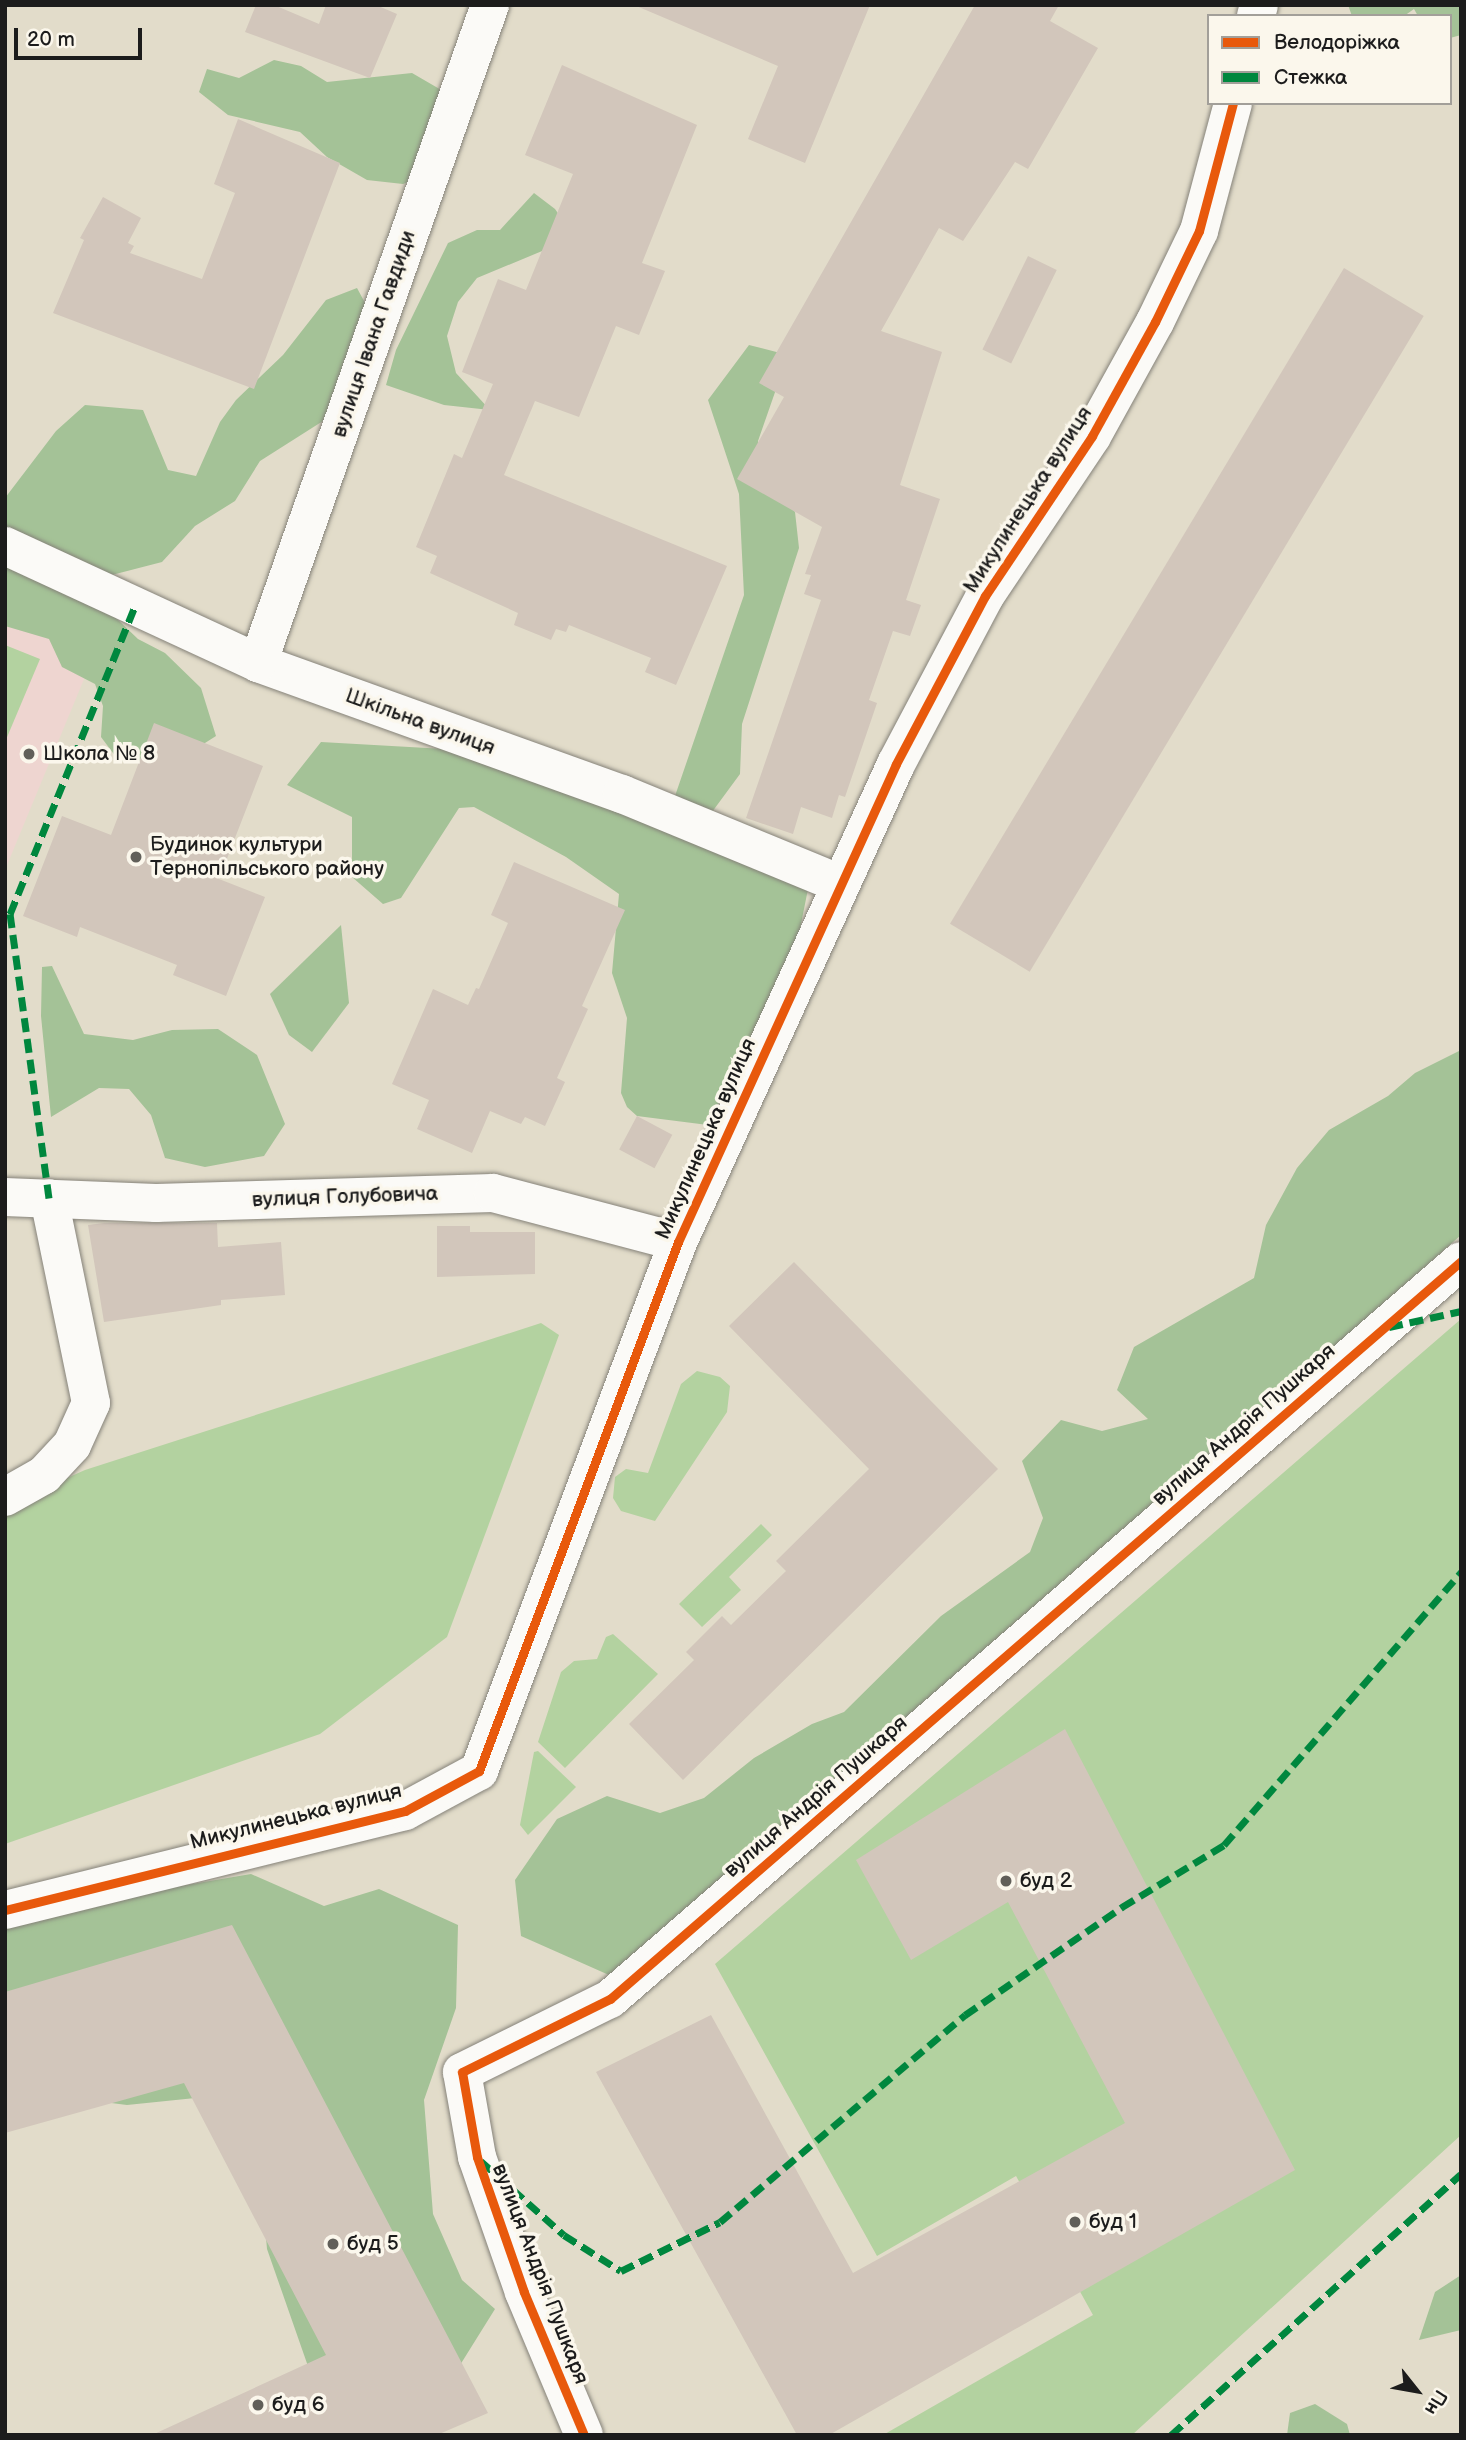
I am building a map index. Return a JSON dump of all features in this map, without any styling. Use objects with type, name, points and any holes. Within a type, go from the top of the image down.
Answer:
[{"type":"street","name":"вулиця Івана Гавдиди","points":[[258,663],[490,5]]},
{"type":"street","name":"Микулинецька вулиця","points":[[5,1910],[405,1811],[479,1771],[678,1242],[896,764],[985,596],[1092,436],[1155,322],[1199,231],[1232,105]]},
{"type":"street","name":"Шкільна вулиця","points":[[5,546],[258,663],[621,794],[840,884]]},
{"type":"street","name":"вулиця Голубовича","points":[[5,1197],[156,1203],[493,1193],[678,1242]]},
{"type":"street","points":[[5,1497],[44,1475],[72,1445],[92,1403],[49,1198]]},
{"type":"street","name":"вулиця Андрія Пушкаря","points":[[584,2435],[524,2292],[477,2157],[462,2072],[610,1999],[1461,1261]]},
{"type":"shaded area","name":"Школа № 8","points":[[5,595],[101,638],[5,870]]},
{"type":"green space","points":[[1348,5],[1461,5],[1461,35],[1452,37],[1452,14],[1417,14],[1414,9],[1407,14],[1351,14]]},
{"type":"green space","points":[[274,60],[301,66],[327,82],[412,73],[443,91],[435,173],[403,184],[367,180],[327,157],[300,132],[228,115],[199,92],[207,69],[239,78]]},
{"type":"green space","points":[[534,193],[555,209],[571,232],[547,249],[477,278],[458,302],[447,336],[456,373],[490,410],[444,405],[386,385],[396,350],[448,243],[477,230],[500,230]]},
{"type":"green space","points":[[357,288],[371,314],[334,414],[260,461],[235,501],[195,526],[162,562],[104,577],[115,617],[138,639],[165,653],[201,688],[216,736],[175,762],[119,761],[101,737],[103,706],[95,684],[62,667],[49,639],[5,626],[5,498],[56,431],[85,405],[143,410],[168,470],[196,476],[220,422],[236,400],[283,355],[326,300]]},
{"type":"green space","points":[[749,345],[788,355],[758,441],[759,462],[765,476],[795,512],[799,548],[742,724],[740,774],[701,827],[675,796],[744,595],[739,494],[708,400]]},
{"type":"green space","points":[[5,645],[40,659],[5,742]]},
{"type":"green space","points":[[321,742],[480,751],[809,884],[797,944],[708,1125],[637,1116],[627,1107],[621,1093],[627,1018],[612,973],[619,894],[566,857],[474,807],[459,808],[401,898],[383,904],[352,877],[352,817],[287,785]]},
{"type":"green space","points":[[341,925],[349,1003],[312,1052],[289,1035],[270,994]]},
{"type":"green space","points":[[52,966],[84,1034],[133,1040],[172,1030],[218,1029],[257,1055],[285,1124],[264,1156],[205,1167],[165,1158],[151,1115],[129,1089],[99,1088],[51,1117],[41,1016],[42,967]]},
{"type":"green space","points":[[1461,1050],[1461,1235],[618,1979],[521,1936],[515,1880],[557,1819],[607,1796],[660,1813],[704,1798],[754,1758],[812,1724],[844,1712],[941,1616],[1030,1552],[1043,1518],[1022,1461],[1061,1420],[1102,1431],[1148,1419],[1117,1390],[1134,1347],[1254,1278],[1266,1225],[1297,1168],[1329,1130],[1388,1096],[1415,1073]]},
{"type":"green space","points":[[1461,1319],[1461,2135],[1132,2435],[883,2435],[1093,2315],[1016,2176],[877,2256],[715,1964]]},
{"type":"green space","points":[[541,1323],[559,1335],[447,1637],[320,1734],[5,1844],[5,1506],[85,1470]]},
{"type":"green space","points":[[697,1371],[720,1377],[730,1386],[727,1412],[655,1521],[621,1511],[613,1498],[615,1477],[626,1469],[648,1473],[681,1384]]},
{"type":"green space","points":[[761,1524],[772,1535],[729,1577],[741,1590],[702,1627],[679,1604]]},
{"type":"green space","points":[[613,1634],[658,1674],[565,1768],[538,1742],[561,1672],[574,1661],[597,1659],[606,1637]]},
{"type":"green space","points":[[538,1751],[576,1787],[528,1835],[520,1825],[534,1752]]},
{"type":"green space","points":[[251,1874],[324,1906],[379,1889],[458,1925],[456,2008],[424,2100],[433,2214],[462,2280],[495,2309],[422,2426],[324,2412],[267,2249],[261,2178],[205,2097],[127,2105],[56,2096],[5,2099],[5,1927],[92,1901]]},
{"type":"green space","points":[[1461,2275],[1461,2330],[1419,2340],[1435,2292]]},
{"type":"green space","points":[[1315,2404],[1347,2424],[1350,2435],[1287,2435],[1290,2413]]},
{"type":"building","points":[[256,5],[274,5],[319,24],[326,5],[376,5],[397,14],[370,78],[245,32]]},
{"type":"building","points":[[634,5],[870,5],[805,163],[748,139],[778,66]]},
{"type":"building","points":[[975,5],[1059,5],[1050,21],[1098,48],[1028,169],[1015,162],[963,241],[939,228],[881,331],[942,352],[900,485],[940,499],[906,600],[921,605],[910,636],[893,631],[869,700],[877,703],[845,797],[839,795],[832,818],[801,807],[793,834],[746,818],[821,600],[804,594],[811,575],[805,574],[822,527],[737,479],[784,397],[759,383]]},
{"type":"building","points":[[562,65],[697,125],[642,263],[665,271],[639,335],[616,326],[579,417],[535,401],[504,475],[727,566],[676,685],[645,672],[651,658],[569,625],[566,632],[556,629],[551,640],[514,625],[518,613],[430,573],[437,556],[416,547],[454,454],[462,458],[493,384],[462,372],[498,279],[526,290],[573,174],[525,155]]},
{"type":"building","points":[[238,119],[340,163],[254,389],[53,313],[84,240],[80,238],[103,197],[141,218],[128,243],[134,246],[130,253],[202,279],[235,193],[214,184]]},
{"type":"building","points":[[1028,256],[1057,270],[1011,364],[982,349]]},
{"type":"building","points":[[1344,268],[1424,316],[1030,972],[950,924]]},
{"type":"building","name":"Будинок культури Тернопільського району","points":[[154,723],[263,766],[219,879],[265,897],[226,996],[173,975],[177,965],[80,927],[77,937],[23,916],[62,816],[111,835]]},
{"type":"building","points":[[514,862],[625,910],[582,1006],[588,1009],[557,1078],[565,1082],[545,1126],[525,1117],[521,1124],[490,1111],[472,1153],[417,1129],[429,1100],[392,1084],[433,989],[468,1005],[476,988],[479,989],[508,923],[491,915]]},
{"type":"building","points":[[637,1116],[672,1135],[654,1168],[619,1150]]},
{"type":"building","points":[[217,1223],[218,1247],[281,1242],[285,1295],[221,1300],[221,1305],[104,1322],[88,1225]]},
{"type":"building","points":[[437,1226],[470,1226],[470,1232],[535,1232],[535,1274],[437,1277]]},
{"type":"building","points":[[794,1262],[998,1469],[683,1780],[629,1724],[694,1660],[686,1652],[722,1616],[731,1625],[786,1571],[776,1561],[869,1469],[729,1326]]},
{"type":"building","name":"буд 1","points":[[1065,1729],[1295,2170],[829,2435],[797,2435],[596,2072],[711,2015],[853,2273],[1125,2123],[1008,1902],[911,1960],[856,1860]]},
{"type":"building","name":"буд 5","points":[[232,1925],[488,2413],[437,2435],[152,2435],[326,2355],[184,2083],[5,2133],[5,1992]]},
{"type":"marked path","points":[[49,1198],[10,914],[135,606]]},
{"type":"marked path","points":[[1389,1327],[1461,1311]]},
{"type":"marked path","points":[[481,2161],[564,2235],[621,2271],[720,2222],[965,2015],[1122,1907],[1224,1845],[1461,1572]]},
{"type":"marked path","points":[[1171,2435],[1461,2174]]},
{"type":"cycle path","points":[[5,1910],[405,1811],[479,1771],[678,1242],[896,764],[985,596],[1092,436],[1155,322],[1199,231],[1232,105]]},
{"type":"cycle path","points":[[584,2435],[524,2292],[477,2157],[462,2072],[610,1999],[1461,1261]]},
{"type":"place","name":"Школа № 8","points":[[29,754]]},
{"type":"place","name":"Будинок культури Тернопільського району","points":[[136,857]]},
{"type":"place","name":"буд 2","points":[[1006,1881]]},
{"type":"place","name":"буд 1","points":[[1075,2222]]},
{"type":"place","name":"буд 5","points":[[333,2244]]},
{"type":"place","name":"буд 6","points":[[258,2405]]}]
